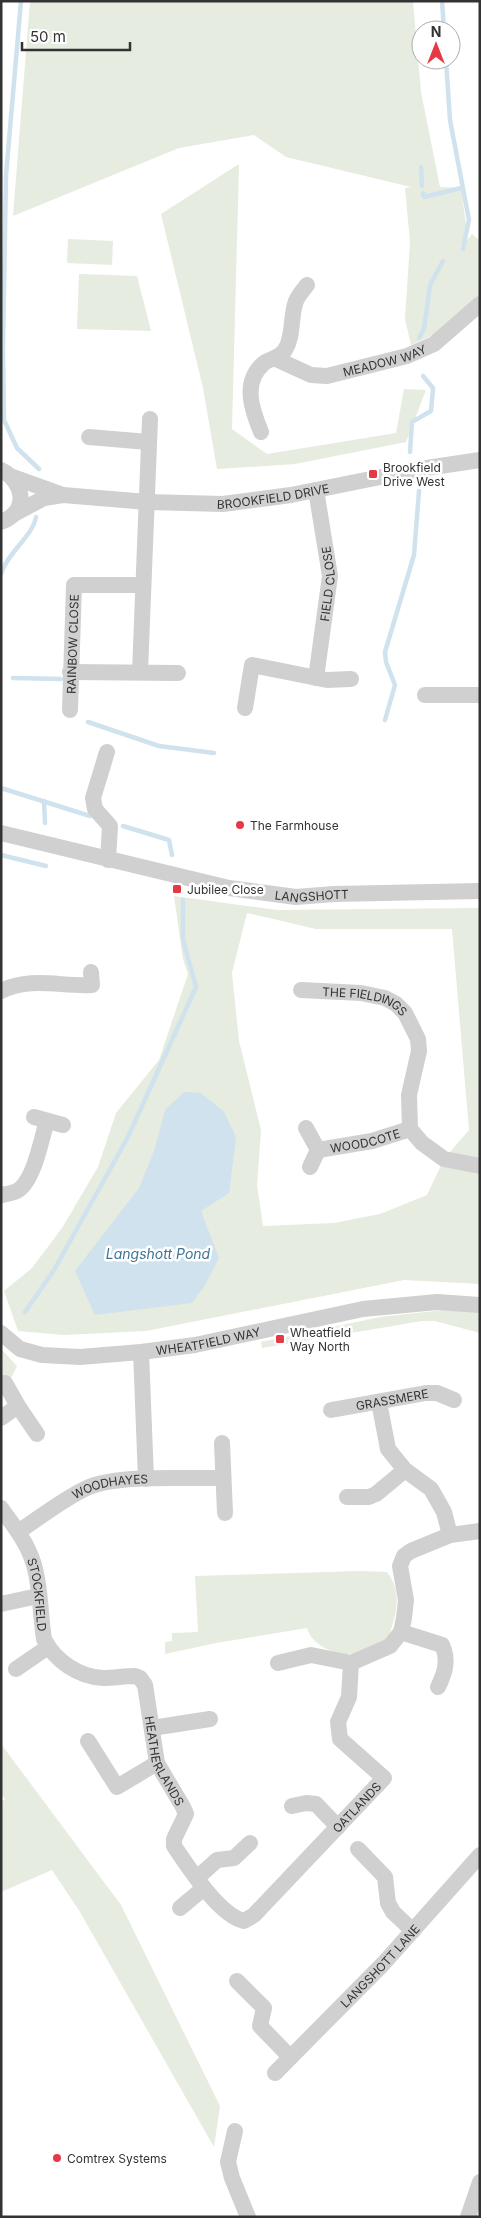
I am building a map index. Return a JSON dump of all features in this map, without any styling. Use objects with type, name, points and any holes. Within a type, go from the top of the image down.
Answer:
[{"type":"street","points":[[261,432],[249,395],[252,378],[263,363],[276,359],[285,350],[297,300],[307,285]]},
{"type":"street","name":"MEADOW WAY","points":[[276,359],[311,375],[327,376],[407,356],[434,344],[480,304]]},
{"type":"street","points":[[140,672],[150,419]]},
{"type":"street","points":[[88,437],[148,442]]},
{"type":"street","name":"BROOKFIELD DRIVE","points":[[63,495],[146,502],[223,504],[316,490],[420,469],[480,460]]},
{"type":"street","points":[[5,471],[63,495]]},
{"type":"street","points":[[5,471],[20,488],[21,498],[19,506],[6,521]]},
{"type":"street","name":"FIELD CLOSE","points":[[316,490],[330,576],[316,678]]},
{"type":"street","points":[[6,521],[44,498],[63,495]]},
{"type":"street","name":"RAINBOW CLOSE","points":[[70,710],[74,585],[142,585]]},
{"type":"street","points":[[245,708],[252,665],[316,678],[351,679]]},
{"type":"street","points":[[70,672],[178,673]]},
{"type":"street","points":[[425,695],[480,695]]},
{"type":"street","points":[[107,752],[93,798],[95,809],[110,826],[108,860]]},
{"type":"street","name":"LANGSHOTT","points":[[1,833],[229,888],[296,897],[334,894],[480,891]]},
{"type":"street","points":[[1,991],[18,984],[36,981],[76,986],[92,983]]},
{"type":"street","name":"THE FIELDINGS","points":[[301,990],[361,993],[385,998],[396,1004],[405,1014],[418,1039],[420,1051],[409,1095],[410,1129]]},
{"type":"street","points":[[1,1195],[19,1189],[28,1178],[35,1162],[40,1119],[63,1125]]},
{"type":"street","points":[[306,1128],[318,1150],[310,1166]]},
{"type":"street","points":[[410,1129],[422,1143],[444,1159],[480,1166]]},
{"type":"street","name":"WOODCOTE","points":[[318,1150],[364,1142],[410,1129]]},
{"type":"street","name":"WHEATFIELD WAY","points":[[1,1333],[16,1347],[42,1355],[80,1357],[195,1345],[363,1309],[437,1302],[480,1305]]},
{"type":"street","name":"WOODHAYES","points":[[18,1532],[91,1487],[109,1482],[146,1479],[141,1352]]},
{"type":"street","points":[[4,1383],[37,1434]]},
{"type":"street","name":"GRASSMERE","points":[[331,1410],[426,1393],[437,1393],[454,1400]]},
{"type":"street","points":[[379,1402],[388,1449],[405,1470],[431,1489],[444,1512],[450,1535]]},
{"type":"street","points":[[1,1418],[18,1406]]},
{"type":"street","points":[[222,1443],[225,1513]]},
{"type":"street","points":[[347,1497],[369,1497],[376,1494],[405,1470]]},
{"type":"street","points":[[146,1479],[222,1478]]},
{"type":"street","name":"STOCKFIELD","points":[[1,1508],[18,1532],[34,1562],[44,1639],[48,1647],[63,1663],[82,1674],[103,1678],[126,1676],[140,1678]]},
{"type":"street","points":[[278,1663],[311,1656],[351,1663],[390,1646],[401,1632],[406,1600],[400,1566],[404,1556],[412,1550],[450,1535],[480,1531]]},
{"type":"street","points":[[1,1604],[38,1596]]},
{"type":"street","points":[[401,1632],[442,1645],[447,1664],[438,1687]]},
{"type":"street","points":[[16,1669],[48,1647]]},
{"type":"street","name":"OATLANDS","points":[[254,1915],[384,1778],[340,1739],[338,1722],[349,1697],[351,1663]]},
{"type":"street","name":"HEATHERLANDS","points":[[140,1678],[145,1685],[157,1762],[186,1814],[174,1839],[174,1846],[200,1883],[230,1915],[244,1921],[254,1915]]},
{"type":"street","points":[[152,1728],[210,1719]]},
{"type":"street","points":[[88,1741],[117,1787],[157,1762]]},
{"type":"street","points":[[292,1806],[306,1802],[316,1804],[338,1827]]},
{"type":"street","points":[[180,1908],[217,1860],[234,1858],[250,1844]]},
{"type":"street","points":[[358,1850],[385,1877],[388,1903],[392,1912],[413,1931]]},
{"type":"street","name":"LANGSHOTT LANE","points":[[275,2073],[383,1964],[480,1855]]},
{"type":"street","points":[[237,1981],[264,2008],[260,2026],[290,2057]]},
{"type":"street","points":[[235,2131],[228,2162],[232,2178],[248,2217]]},
{"type":"street","points":[[468,2217],[480,2182]]},
{"type":"shaded area","points":[[30,1],[413,1],[415,20],[411,20],[411,70],[419,70],[421,92],[440,187],[461,188],[467,232],[460,249],[472,234],[480,241],[480,295],[435,334],[411,345],[405,319],[410,242],[405,188],[411,187],[286,157],[254,135],[179,148],[13,216]]},
{"type":"shaded area","points":[[239,164],[232,429],[267,454],[396,433],[404,389],[426,390],[406,442],[295,464],[217,469],[203,388],[161,214]]},
{"type":"shaded area","points":[[68,239],[113,241],[112,265],[67,263]]},
{"type":"shaded area","points":[[79,274],[137,276],[151,331],[77,329]]},
{"type":"shaded area","points":[[174,896],[277,910],[480,908],[480,1284],[404,1280],[146,1331],[64,1335],[18,1331],[4,1291],[32,1268],[62,1228],[98,1167],[116,1113],[159,1060],[188,974],[183,959]],"holes":[[[247,913],[316,929],[452,929],[469,1130],[444,1159],[427,1195],[380,1214],[334,1223],[263,1226],[257,1185],[261,1130],[239,1041],[232,973]]]},
{"type":"shaded area","points":[[462,1308],[480,1311],[480,1333],[435,1321],[422,1321],[262,1348],[261,1342],[380,1317]]},
{"type":"shaded area","points":[[1,1351],[17,1366],[1,1398]]},
{"type":"shaded area","points":[[361,1571],[387,1572],[392,1580],[397,1597],[395,1614],[388,1640],[365,1650],[351,1654],[330,1651],[313,1639],[307,1628],[216,1643],[165,1654],[165,1642],[172,1641],[172,1633],[198,1632],[195,1576]]},
{"type":"shaded area","points":[[1,1744],[121,1905],[220,2106],[214,2147],[80,1912],[52,1870],[1,1892],[1,1802],[5,1799],[1,1793]]},
{"type":"water","name":"Langshott Pond","points":[[184,1092],[201,1093],[224,1112],[236,1137],[229,1193],[201,1211],[219,1258],[205,1285],[192,1303],[95,1315],[75,1271],[139,1188],[154,1151],[165,1110]]},
{"type":"waterway","points":[[21,1],[6,175],[3,348],[4,420],[17,448],[39,469]]},
{"type":"waterway","points":[[442,1],[443,20]]},
{"type":"waterway","points":[[447,70],[450,120],[469,220],[463,249]]},
{"type":"waterway","points":[[421,167],[422,186]]},
{"type":"waterway","points":[[423,193],[424,197],[461,188]]},
{"type":"waterway","points":[[419,338],[424,329],[430,285],[443,261]]},
{"type":"waterway","points":[[410,452],[412,422],[431,411],[433,388],[423,376]]},
{"type":"waterway","points":[[385,720],[395,685],[386,662],[385,652],[414,555],[419,491]]},
{"type":"waterway","points":[[1,574],[4,566],[30,531],[36,517]]},
{"type":"waterway","points":[[13,678],[61,679]]},
{"type":"waterway","points":[[88,722],[159,746],[214,753]]},
{"type":"waterway","points":[[1,788],[90,816]]},
{"type":"waterway","points":[[44,801],[45,823]]},
{"type":"waterway","points":[[123,826],[169,840],[172,855]]},
{"type":"waterway","points":[[1,855],[46,866]]},
{"type":"waterway","points":[[25,1312],[54,1270],[128,1137],[196,987],[183,940],[183,900]]},
{"type":"place","name":"Brookfield Drive West","points":[[373,474]]},
{"type":"place","name":"The Farmhouse","points":[[240,825]]},
{"type":"place","name":"Jubilee Close","points":[[177,889]]},
{"type":"place","name":"Wheatfield Way North","points":[[280,1339]]},
{"type":"place","name":"Comtrex Systems","points":[[57,2158]]}]
